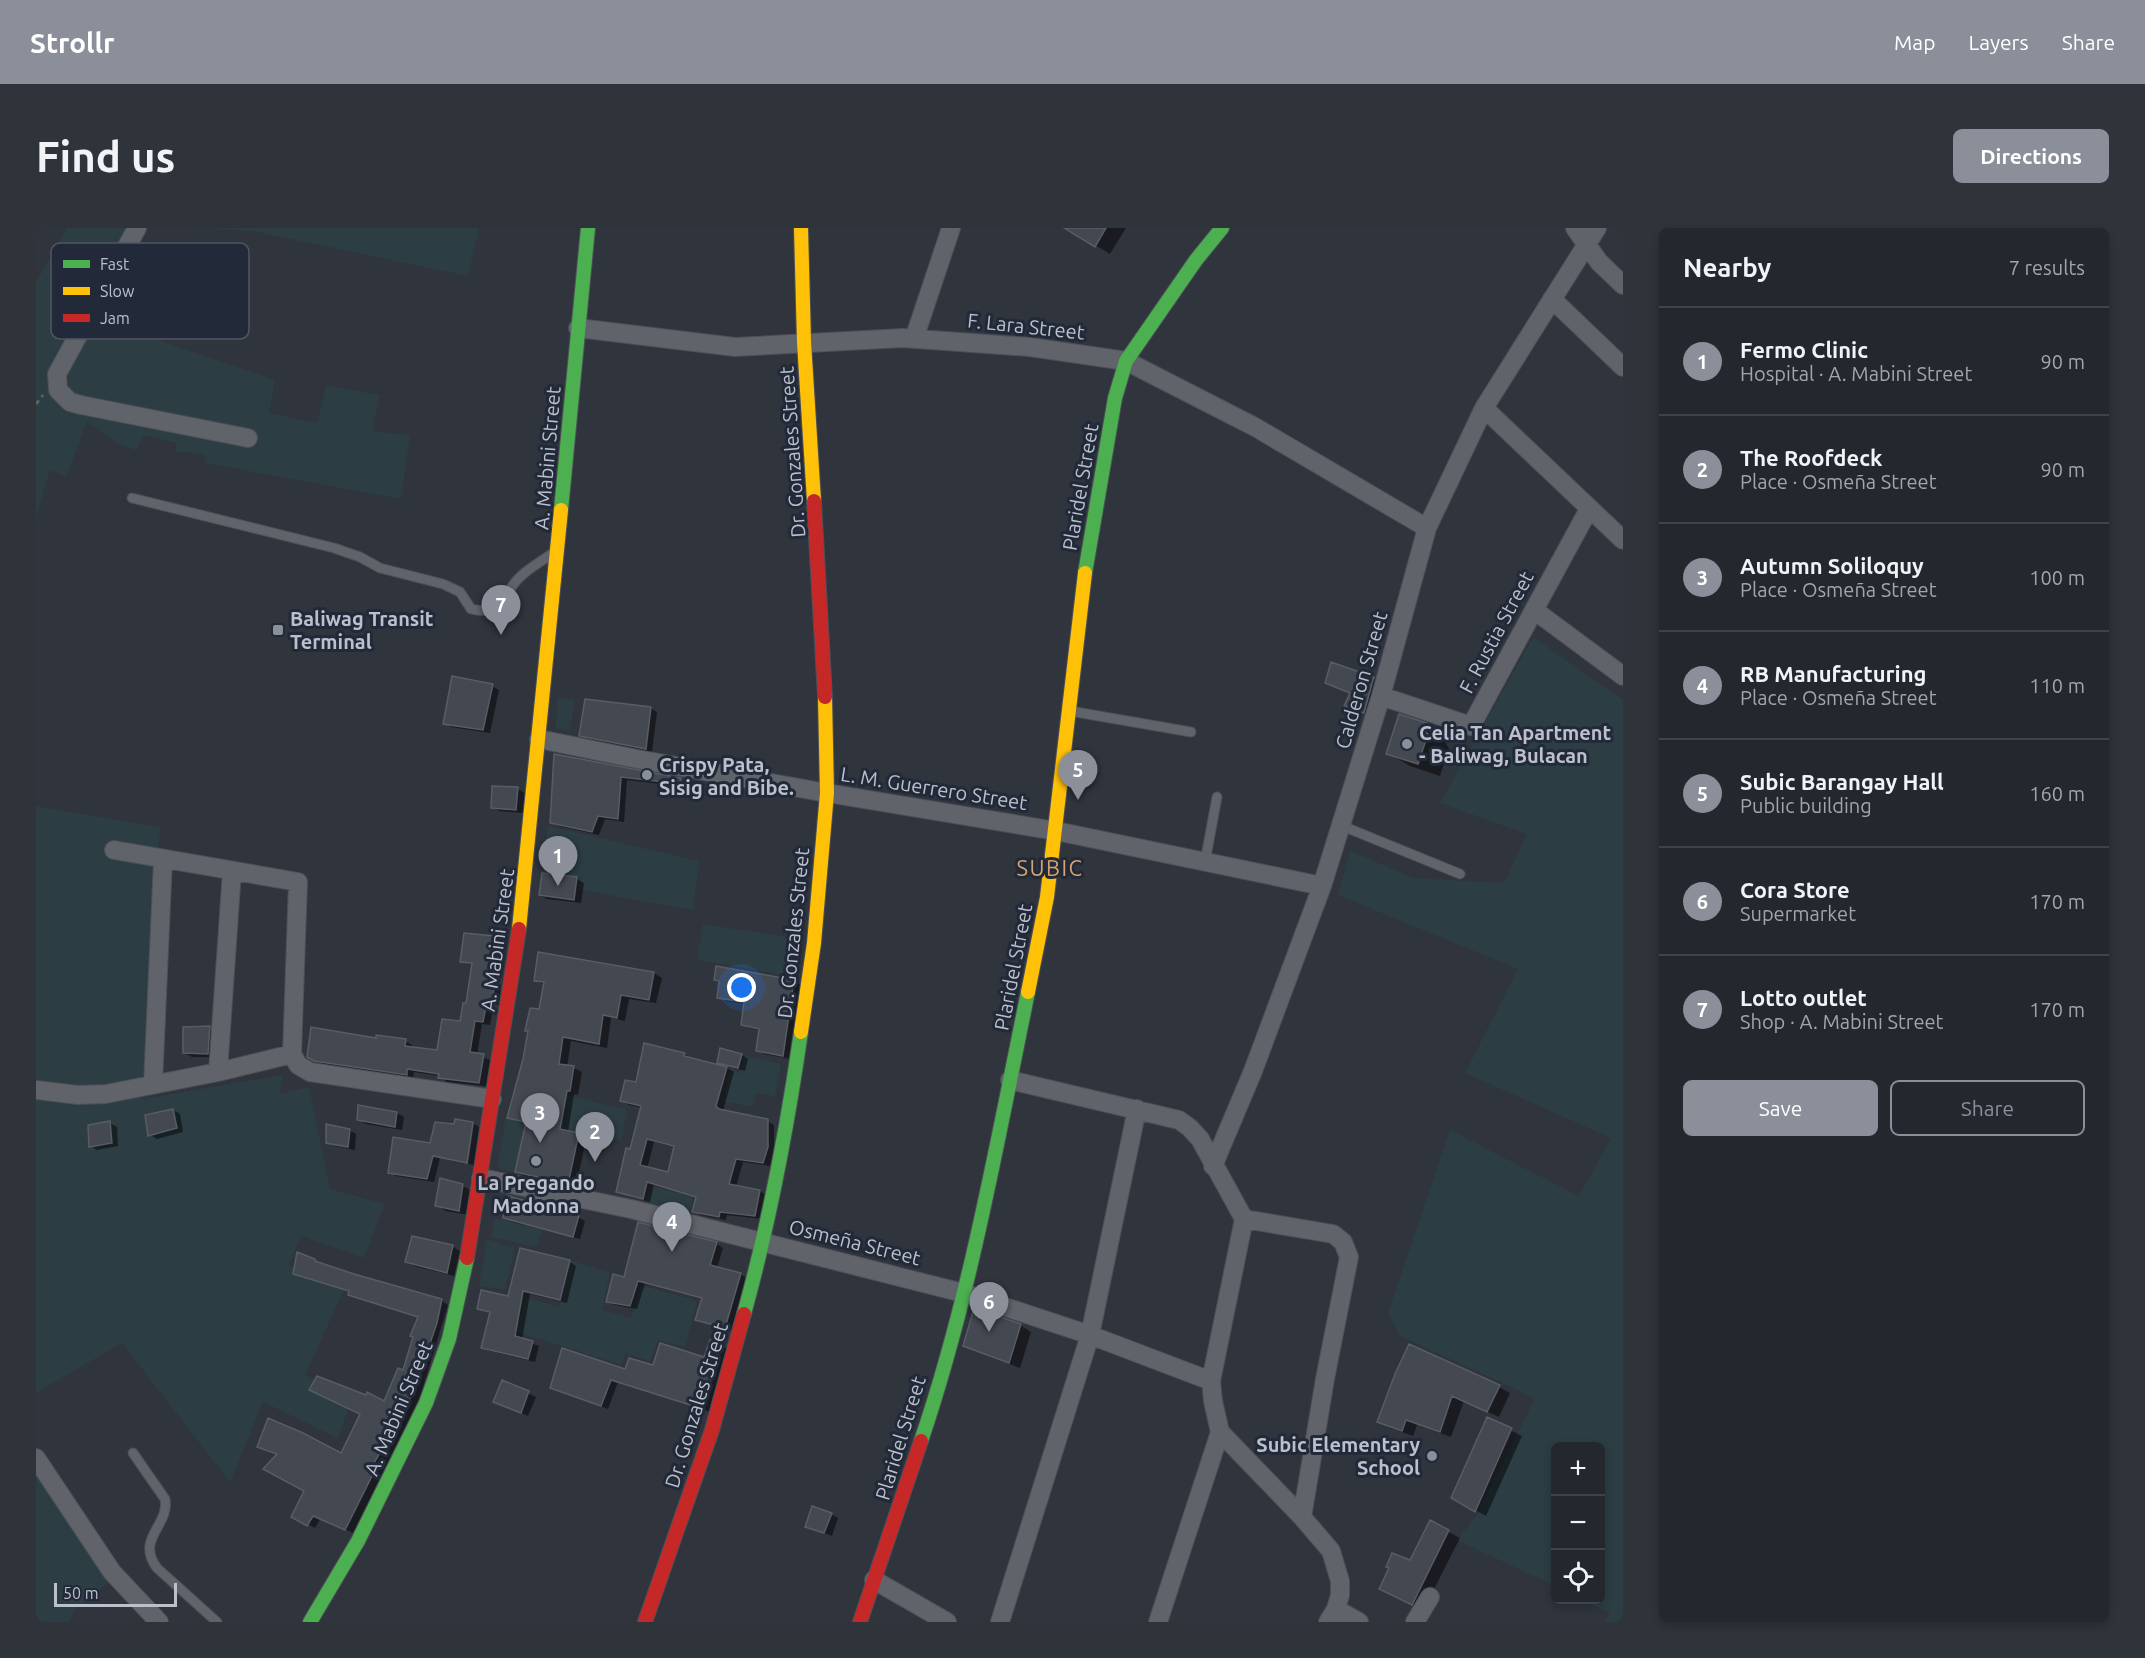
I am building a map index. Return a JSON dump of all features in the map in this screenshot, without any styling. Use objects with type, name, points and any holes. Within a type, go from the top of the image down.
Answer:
[{"type":"street","points":[[129,243],[137,228]]},
{"type":"street","name":"A. Mabini Street","points":[[310,1622],[358,1542],[426,1403],[449,1339],[464,1275],[517,945],[588,228]]},
{"type":"street","name":"Dr. Gonzales Street","points":[[645,1622],[712,1430],[764,1242],[788,1124],[814,944],[826,793],[825,667],[804,342],[801,228]]},
{"type":"street","points":[[914,339],[951,228]]},
{"type":"street","name":"Plaridel Street","points":[[860,1622],[928,1422],[985,1202],[1047,897],[1087,559],[1115,398],[1126,361],[1196,260],[1222,228]]},
{"type":"street","points":[[1575,228],[1599,262],[1623,285]]},
{"type":"street","name":"Calderon Street","points":[[1213,1166],[1253,1071],[1322,886],[1381,696],[1427,528],[1484,408],[1597,228]]},
{"type":"street","points":[[1552,299],[1623,366]]},
{"type":"street","name":"F. Lara Street","points":[[578,328],[735,347],[804,342],[914,339],[1030,347],[1126,361],[1255,427],[1427,528]]},
{"type":"street","points":[[76,339],[57,374],[58,390],[70,402],[248,438]]},
{"type":"street","points":[[1484,408],[1623,540]]},
{"type":"street","name":"F. Rustia Street","points":[[1381,696],[1471,726],[1589,509]]},
{"type":"street","points":[[1534,610],[1623,676]]},
{"type":"street","name":"L. M. Guerrero Street","points":[[539,739],[826,793],[1056,831],[1322,886]]},
{"type":"street","points":[[114,850],[298,882],[292,1054],[297,1065],[310,1072],[492,1099]]},
{"type":"street","points":[[153,1084],[163,860]]},
{"type":"street","points":[[218,1072],[232,871]]},
{"type":"street","points":[[36,1090],[78,1095],[106,1094],[218,1072],[292,1054]]},
{"type":"street","points":[[1010,1080],[1179,1120],[1200,1139],[1244,1219],[1210,1381],[1220,1432],[1158,1622]]},
{"type":"street","points":[[1000,1622],[1090,1335],[1137,1109]]},
{"type":"street","name":"Osmeña Street","points":[[481,1178],[631,1209],[963,1293],[1090,1335],[1210,1381]]},
{"type":"street","points":[[1244,1219],[1333,1234],[1343,1242],[1349,1257],[1302,1517]]},
{"type":"street","points":[[1220,1432],[1302,1517],[1331,1551],[1340,1581],[1340,1595],[1332,1615],[1359,1622]]},
{"type":"street","points":[[36,1458],[112,1572],[159,1622]]},
{"type":"street","points":[[874,1580],[947,1622]]},
{"type":"street","points":[[1415,1622],[1430,1597]]},
{"type":"lane","points":[[132,498],[334,548],[360,557],[380,568],[443,584],[460,592],[471,609],[488,613],[499,608],[518,579],[557,550]]},
{"type":"lane","points":[[1069,710],[1191,732]]},
{"type":"lane","points":[[1205,862],[1218,797]]},
{"type":"lane","points":[[1341,825],[1460,874]]},
{"type":"lane","points":[[133,1453],[165,1499],[166,1506],[149,1543],[150,1558],[157,1568],[217,1622]]},
{"type":"shaded area","points":[[67,228],[145,228],[138,243],[58,243]]},
{"type":"shaded area","points":[[199,228],[479,228],[468,276],[253,231]]},
{"type":"shaded area","points":[[51,256],[51,339],[155,339],[275,380],[269,413],[317,423],[326,386],[380,395],[372,431],[410,435],[401,499],[205,463],[205,455],[175,451],[177,443],[144,435],[136,450],[118,444],[87,422],[66,477],[50,470],[36,518],[36,282]]},
{"type":"shaded area","points":[[1533,637],[1623,700],[1623,1622],[1604,1622],[1610,1613],[1592,1604],[1605,1604],[1605,1442],[1551,1442],[1551,1584],[1457,1540],[1477,1515],[1535,1398],[1400,1336],[1388,1313],[1450,1130],[1579,1196],[1611,1138],[1465,1073],[1518,969],[1338,895],[1350,851],[1414,878],[1504,883],[1527,834],[1440,803]]},
{"type":"shaded area","points":[[557,697],[574,700],[570,730],[556,729]]},
{"type":"shaded area","points":[[36,806],[160,827],[142,1099],[283,1075],[279,1094],[309,1087],[330,1189],[385,1204],[364,1258],[301,1236],[289,1265],[347,1283],[305,1375],[352,1399],[338,1438],[263,1402],[230,1482],[122,1343],[36,1393]]},
{"type":"shaded area","points":[[548,826],[699,861],[693,910],[581,890],[581,877],[542,873]]},
{"type":"shaded area","points":[[703,924],[800,939],[791,976],[697,960]]},
{"type":"shaded area","points":[[744,1056],[781,1064],[775,1096],[756,1093],[753,1107],[723,1101],[730,1072],[740,1073]]},
{"type":"shaded area","points":[[566,1095],[627,1110],[621,1141],[561,1128]]},
{"type":"shaded area","points":[[506,1118],[526,1122],[515,1172],[497,1168]]},
{"type":"shaded area","points":[[500,1184],[580,1205],[577,1214],[499,1193]]},
{"type":"shaded area","points":[[651,1186],[693,1197],[689,1212],[646,1202]]},
{"type":"shaded area","points":[[495,1218],[542,1229],[536,1247],[491,1237]]},
{"type":"shaded area","points":[[487,1239],[515,1248],[505,1289],[479,1286]]},
{"type":"shaded area","points":[[570,1260],[610,1273],[602,1310],[631,1318],[641,1285],[697,1301],[685,1347],[658,1340],[650,1361],[625,1353],[622,1365],[517,1332],[525,1297],[559,1307]]},
{"type":"shaded area","points":[[36,1449],[121,1572],[74,1611],[69,1622],[36,1622]]},
{"type":"building","points":[[1064,228],[1106,228],[1095,247]]},
{"type":"building","points":[[1331,662],[1374,677],[1364,713],[1344,706],[1350,693],[1325,683]]},
{"type":"building","points":[[452,676],[493,684],[483,730],[443,724]]},
{"type":"building","points":[[585,699],[651,707],[646,749],[579,736]]},
{"type":"building","name":"Celia Tan Apartment - Baliwag, Bulacan","points":[[1399,714],[1427,723],[1424,730],[1428,734],[1418,764],[1386,754]]},
{"type":"building","points":[[554,754],[681,778],[680,784],[621,777],[618,819],[598,816],[592,832],[550,823]]},
{"type":"building","points":[[492,786],[518,787],[516,810],[491,808]]},
{"type":"building","points":[[542,873],[577,877],[574,900],[539,895]]},
{"type":"building","points":[[464,933],[495,936],[491,979],[495,980],[492,1002],[487,1001],[483,1022],[475,1021],[470,1052],[484,1054],[479,1083],[438,1078],[439,1074],[407,1069],[407,1075],[314,1061],[307,1057],[311,1027],[376,1038],[376,1035],[406,1039],[405,1046],[437,1050],[442,1019],[460,1021],[463,1003],[466,1003],[472,963],[460,962]]},
{"type":"building","points":[[538,952],[654,972],[649,1000],[621,995],[617,1018],[603,1015],[599,1044],[563,1037],[559,1064],[574,1066],[560,1129],[579,1133],[568,1184],[515,1172],[526,1122],[507,1118],[523,1059],[528,1031],[525,1031],[530,1008],[539,1009],[544,982],[534,981]]},
{"type":"building","points":[[716,966],[794,980],[783,1056],[756,1051],[759,1029],[741,1025],[744,1002],[717,998],[719,981],[714,980]]},
{"type":"building","points":[[210,1026],[208,1054],[183,1053],[183,1027]]},
{"type":"building","points":[[644,1043],[727,1067],[716,1106],[719,1109],[768,1119],[768,1147],[763,1163],[736,1159],[729,1184],[760,1190],[755,1216],[720,1212],[719,1217],[692,1212],[696,1197],[647,1182],[643,1199],[616,1192],[626,1148],[630,1149],[641,1106],[620,1101],[625,1080],[636,1082]],"holes":[[[647,1139],[674,1146],[668,1172],[640,1165]]]},
{"type":"building","points":[[720,1048],[742,1054],[738,1068],[717,1063]]},
{"type":"building","points":[[358,1105],[397,1112],[395,1127],[357,1120]]},
{"type":"building","points":[[173,1109],[177,1128],[148,1136],[145,1115]]},
{"type":"building","points":[[455,1119],[473,1122],[467,1163],[433,1156],[427,1179],[388,1173],[393,1137],[430,1143],[435,1122],[454,1124]]},
{"type":"building","points":[[110,1121],[112,1143],[89,1147],[88,1125]]},
{"type":"building","points":[[326,1124],[350,1129],[348,1147],[326,1143]]},
{"type":"building","points":[[440,1178],[463,1184],[459,1211],[435,1206]]},
{"type":"building","points":[[508,1196],[579,1215],[573,1237],[503,1218]]},
{"type":"building","points":[[638,1222],[717,1242],[710,1265],[741,1273],[725,1328],[695,1320],[702,1298],[638,1281],[630,1306],[606,1302],[613,1274],[624,1277]]},
{"type":"building","points":[[412,1236],[453,1245],[447,1273],[405,1262]]},
{"type":"building","points":[[520,1248],[570,1260],[560,1300],[523,1291],[515,1336],[533,1341],[528,1359],[481,1348],[490,1312],[477,1309],[481,1290],[508,1296]]},
{"type":"building","points":[[297,1252],[315,1261],[354,1274],[442,1299],[437,1323],[413,1393],[371,1468],[375,1470],[345,1530],[313,1516],[307,1526],[291,1517],[304,1491],[263,1469],[277,1454],[257,1447],[268,1418],[341,1453],[360,1414],[309,1390],[317,1376],[366,1395],[367,1392],[384,1401],[398,1368],[403,1370],[413,1337],[410,1336],[418,1317],[348,1295],[349,1291],[293,1274]]},
{"type":"building","points":[[974,1308],[1021,1324],[1009,1363],[963,1346]]},
{"type":"building","points":[[710,1340],[721,1343],[703,1409],[611,1380],[601,1406],[550,1388],[562,1348],[625,1369],[629,1358],[653,1365],[660,1343],[704,1357]]},
{"type":"building","points":[[1409,1344],[1500,1385],[1487,1412],[1452,1396],[1440,1432],[1406,1420],[1402,1431],[1377,1422]]},
{"type":"building","points":[[502,1380],[529,1391],[521,1413],[493,1402]]},
{"type":"building","points":[[1487,1417],[1512,1428],[1475,1512],[1451,1498]]},
{"type":"building","points":[[812,1506],[832,1513],[824,1533],[805,1527]]},
{"type":"building","points":[[1430,1520],[1449,1530],[1412,1605],[1379,1589],[1389,1568],[1386,1567],[1392,1553],[1410,1560]]},
{"type":"traffic: fast","points":[[561,510],[588,228]]},
{"type":"traffic: fast","points":[[1085,573],[1115,398],[1126,361],[1196,260],[1222,228]]},
{"type":"traffic: fast","points":[[921,1441],[968,1275],[1028,992]]},
{"type":"traffic: fast","points":[[744,1314],[777,1174],[801,1032]]},
{"type":"traffic: fast","points":[[310,1622],[358,1541],[426,1403],[449,1339],[467,1258]]},
{"type":"traffic: slow","points":[[801,228],[804,342],[814,501]]},
{"type":"traffic: slow","points":[[519,929],[561,510]]},
{"type":"traffic: slow","points":[[1028,992],[1047,897],[1085,573]]},
{"type":"traffic: slow","points":[[801,1032],[814,943],[827,793],[825,697]]},
{"type":"traffic: jam","points":[[814,501],[825,697]]},
{"type":"traffic: jam","points":[[467,1258],[519,929]]},
{"type":"traffic: jam","points":[[645,1622],[712,1430],[744,1314]]},
{"type":"traffic: jam","points":[[860,1622],[921,1441]]},
{"type":"place","name":"Baliwag Transit Terminal","points":[[278,630]]},
{"type":"place","name":"Lotto outlet","points":[[501,635]]},
{"type":"place","name":"Celia Tan Apartment - Baliwag, Bulacan","points":[[1407,744]]},
{"type":"place","name":"Crispy Pata, Sisig and Bibe.","points":[[647,775]]},
{"type":"place","name":"Subic Barangay Hall","points":[[1078,800]]},
{"type":"place","name":"Fermo Clinic","points":[[558,886]]},
{"type":"place","name":"Autumn Soliloquy","points":[[540,1143]]},
{"type":"place","name":"La Pregando Madonna","points":[[536,1161]]},
{"type":"place","name":"The Roofdeck","points":[[595,1162]]},
{"type":"place","name":"RB Manufacturing","points":[[672,1252]]},
{"type":"place","name":"Cora Store","points":[[989,1332]]},
{"type":"place","name":"Subic Elementary School","points":[[1432,1456]]},
{"type":"district","name":"SUBIC","points":[[1050,867]]}]
